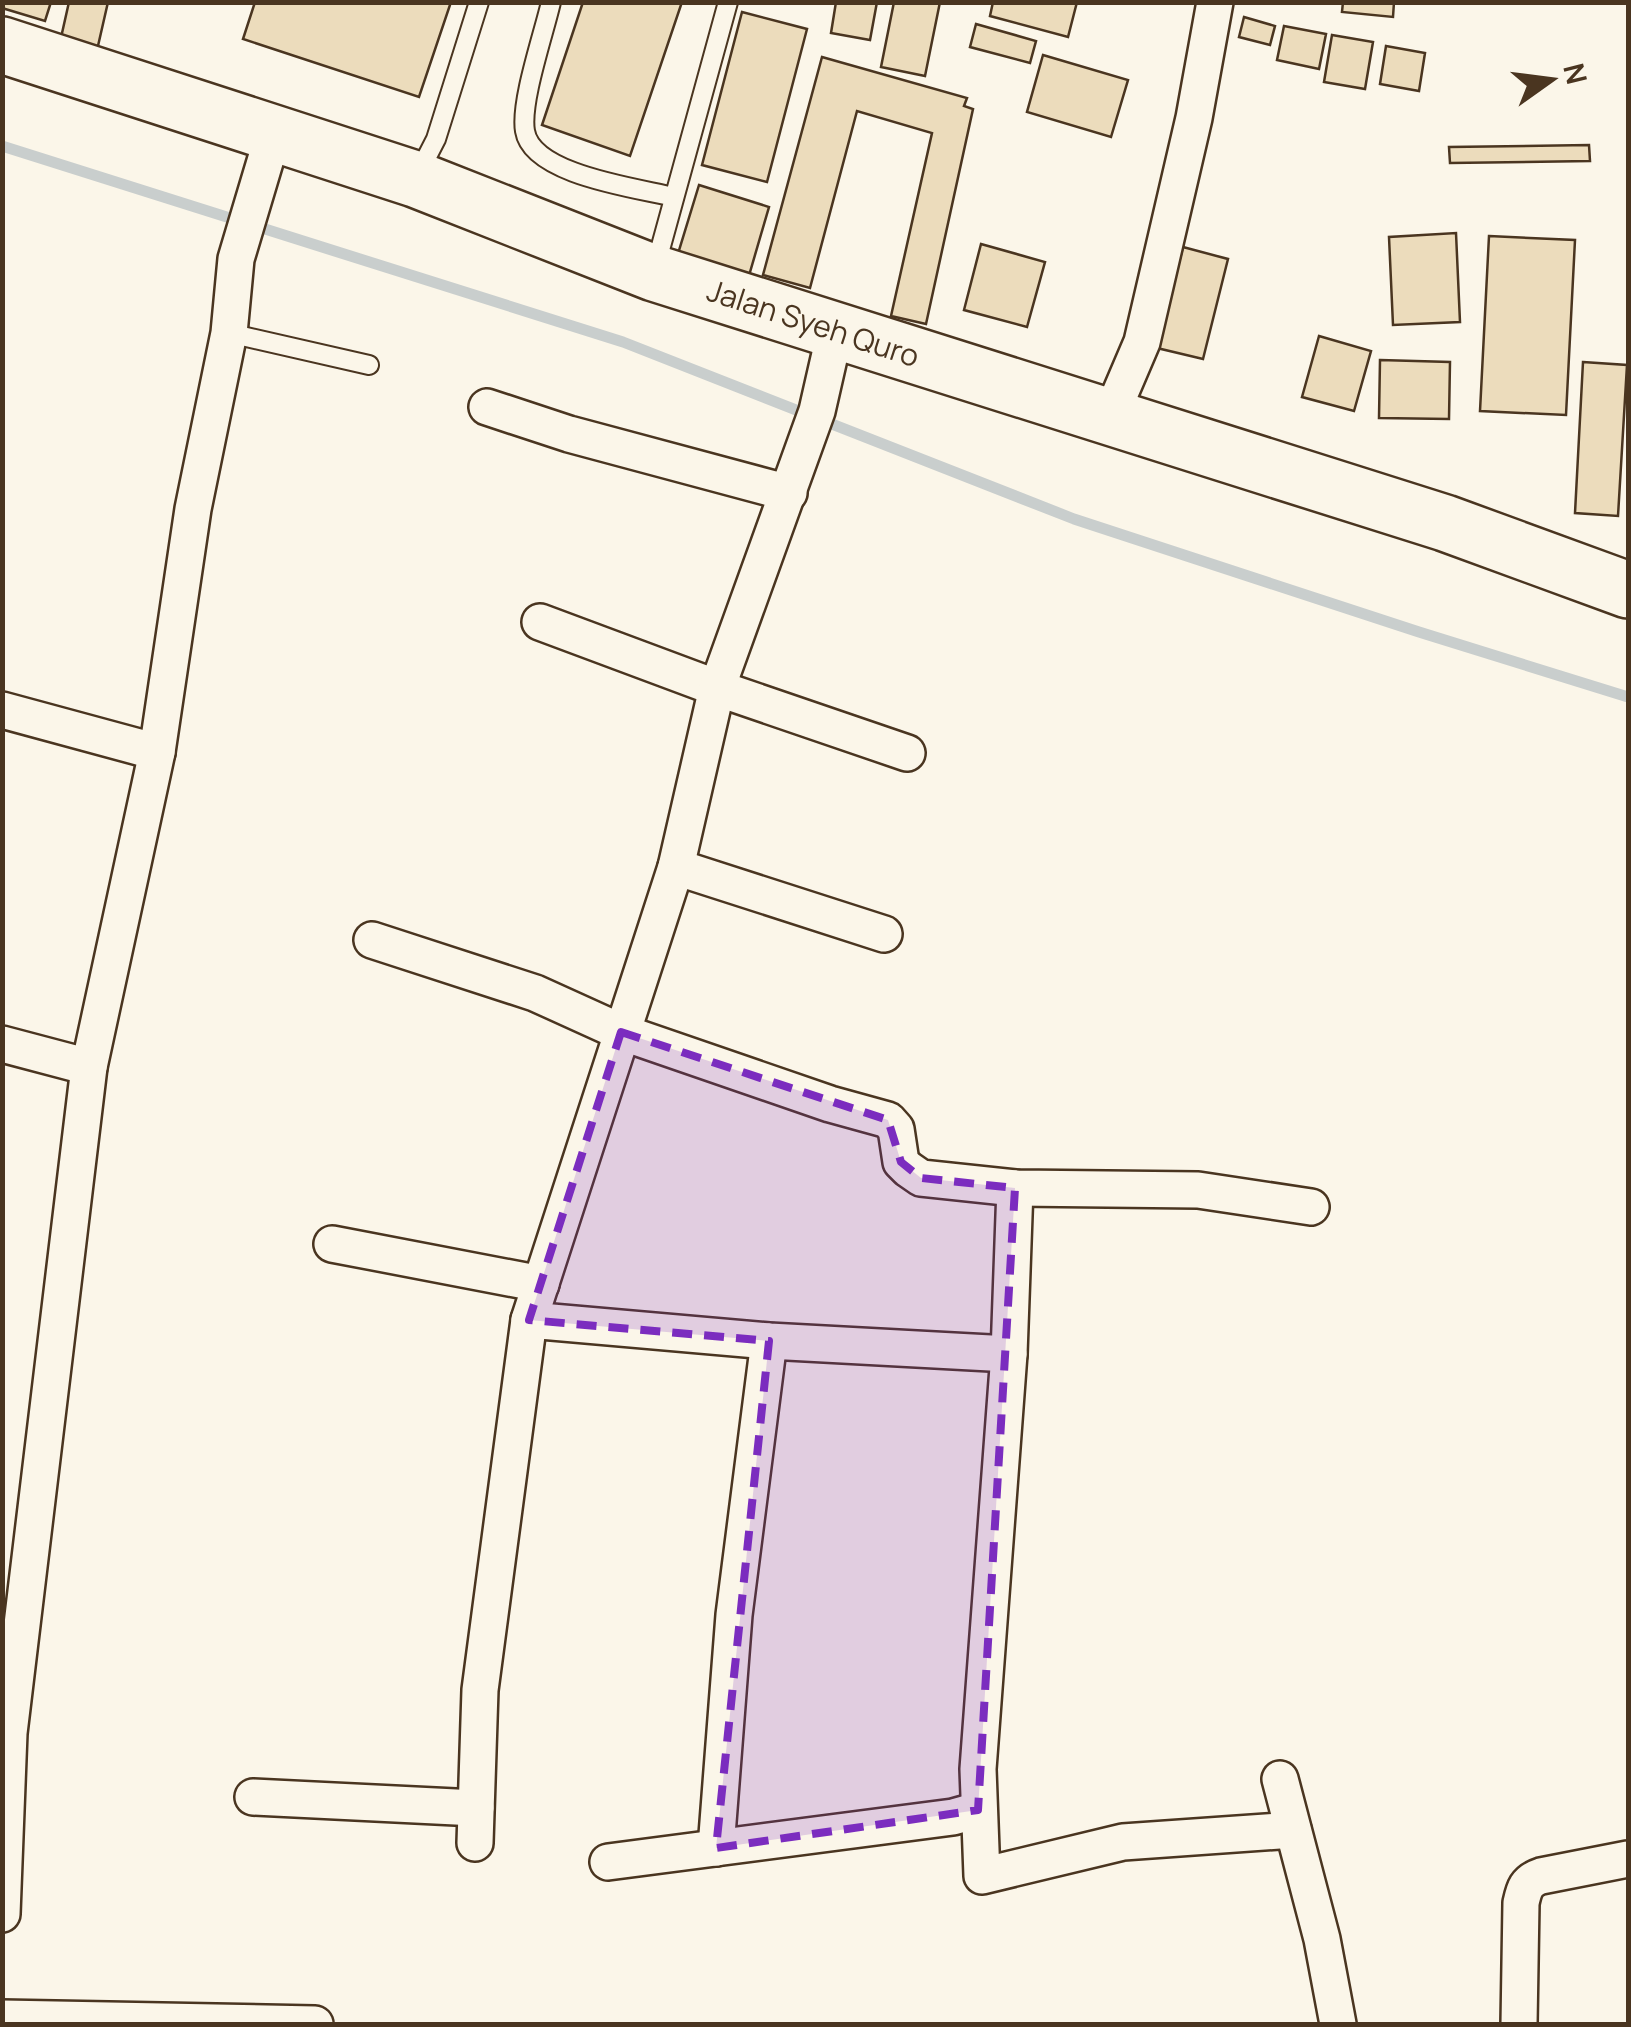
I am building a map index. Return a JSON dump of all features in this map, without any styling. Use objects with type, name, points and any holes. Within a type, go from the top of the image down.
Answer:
[{"type":"main road","name":"Jalan Syeh Quro","points":[[2,45],[268,153],[416,180],[654,273],[1445,523],[1628,590]]},
{"type":"street","points":[[1110,417],[1142,342],[1194,118],[1215,2]]},
{"type":"street","points":[[2,1914],[6,1732],[90,1067],[156,752],[193,509],[229,333],[236,259],[268,153]]},
{"type":"street","points":[[253,1797],[475,1825],[480,1690],[529,1320],[676,867],[716,688],[817,411],[835,332]]},
{"type":"street","points":[[487,407],[569,434],[788,493]]},
{"type":"street","points":[[540,622],[716,688],[906,752]]},
{"type":"street","points":[[2,710],[156,752]]},
{"type":"street","points":[[676,867],[884,934]]},
{"type":"street","points":[[372,940],[535,993],[621,1032],[888,1120],[896,1129],[901,1162],[922,1178],[1014,1188],[1198,1190],[1312,1207]]},
{"type":"street","points":[[2,1044],[90,1067]]},
{"type":"street","points":[[1014,1188],[1009,1354],[980,1732],[978,1810],[982,1876],[1123,1842],[1293,1830]]},
{"type":"street","points":[[332,1244],[541,1284]]},
{"type":"street","points":[[529,1320],[768,1341],[1009,1354]]},
{"type":"street","points":[[716,1848],[734,1614],[768,1341]]},
{"type":"street","points":[[1280,1779],[1322,1940],[1338,2024]]},
{"type":"street","points":[[608,1862],[952,1817],[978,1810]]},
{"type":"street","points":[[1519,2024],[1524,1888],[1531,1879],[1541,1876],[1628,1859]]},
{"type":"street","points":[[2,2018],[315,2024]]},
{"type":"lane","points":[[416,180],[436,138],[479,2]]},
{"type":"lane","points":[[552,2],[525,108],[525,134],[544,160],[574,173],[674,197]]},
{"type":"lane","points":[[654,273],[728,2]]},
{"type":"lane","points":[[229,333],[369,365]]},
{"type":"highlighted area","points":[[621,1032],[888,1120],[901,1162],[921,1178],[1015,1188],[978,1810],[716,1848],[769,1341],[529,1320]]},
{"type":"building","points":[[2,2],[51,2],[45,21],[2,8]]},
{"type":"building","points":[[69,2],[108,2],[95,59],[58,51]]},
{"type":"building","points":[[255,2],[451,2],[419,97],[243,39]]},
{"type":"building","points":[[583,2],[682,2],[630,156],[542,125]]},
{"type":"building","points":[[836,2],[877,2],[870,40],[831,33]]},
{"type":"building","points":[[894,2],[940,2],[925,76],[881,67]]},
{"type":"building","points":[[993,2],[1077,2],[1068,37],[990,16]]},
{"type":"building","points":[[1343,2],[1394,2],[1393,17],[1342,12]]},
{"type":"building","points":[[742,12],[807,29],[767,182],[702,165]]},
{"type":"building","points":[[1244,17],[1275,26],[1270,45],[1239,37]]},
{"type":"building","points":[[976,24],[1036,41],[1030,63],[970,47]]},
{"type":"building","points":[[1284,26],[1326,34],[1319,69],[1277,60]]},
{"type":"building","points":[[1332,35],[1373,42],[1365,89],[1324,82]]},
{"type":"building","points":[[1386,46],[1425,53],[1419,91],[1380,84]]},
{"type":"building","points":[[1043,55],[1128,80],[1111,137],[1027,112]]},
{"type":"building","points":[[822,57],[967,98],[964,106],[973,109],[926,324],[891,316],[932,133],[857,111],[810,288],[763,275]]},
{"type":"building","points":[[1589,145],[1590,161],[1450,163],[1449,147]]},
{"type":"building","points":[[699,185],[769,207],[748,279],[677,257]]},
{"type":"building","points":[[1456,233],[1460,322],[1393,325],[1389,237]]},
{"type":"building","points":[[1489,236],[1575,240],[1566,415],[1480,411]]},
{"type":"building","points":[[981,244],[1045,262],[1027,327],[964,310]]},
{"type":"building","points":[[1183,247],[1228,259],[1203,359],[1157,348]]},
{"type":"building","points":[[1319,336],[1371,351],[1354,411],[1302,397]]},
{"type":"building","points":[[1380,360],[1450,362],[1449,419],[1379,418]]},
{"type":"building","points":[[1583,362],[1627,365],[1618,516],[1575,513]]},
{"type":"waterway","points":[[2,146],[623,342],[1074,519],[1628,697]]}]
